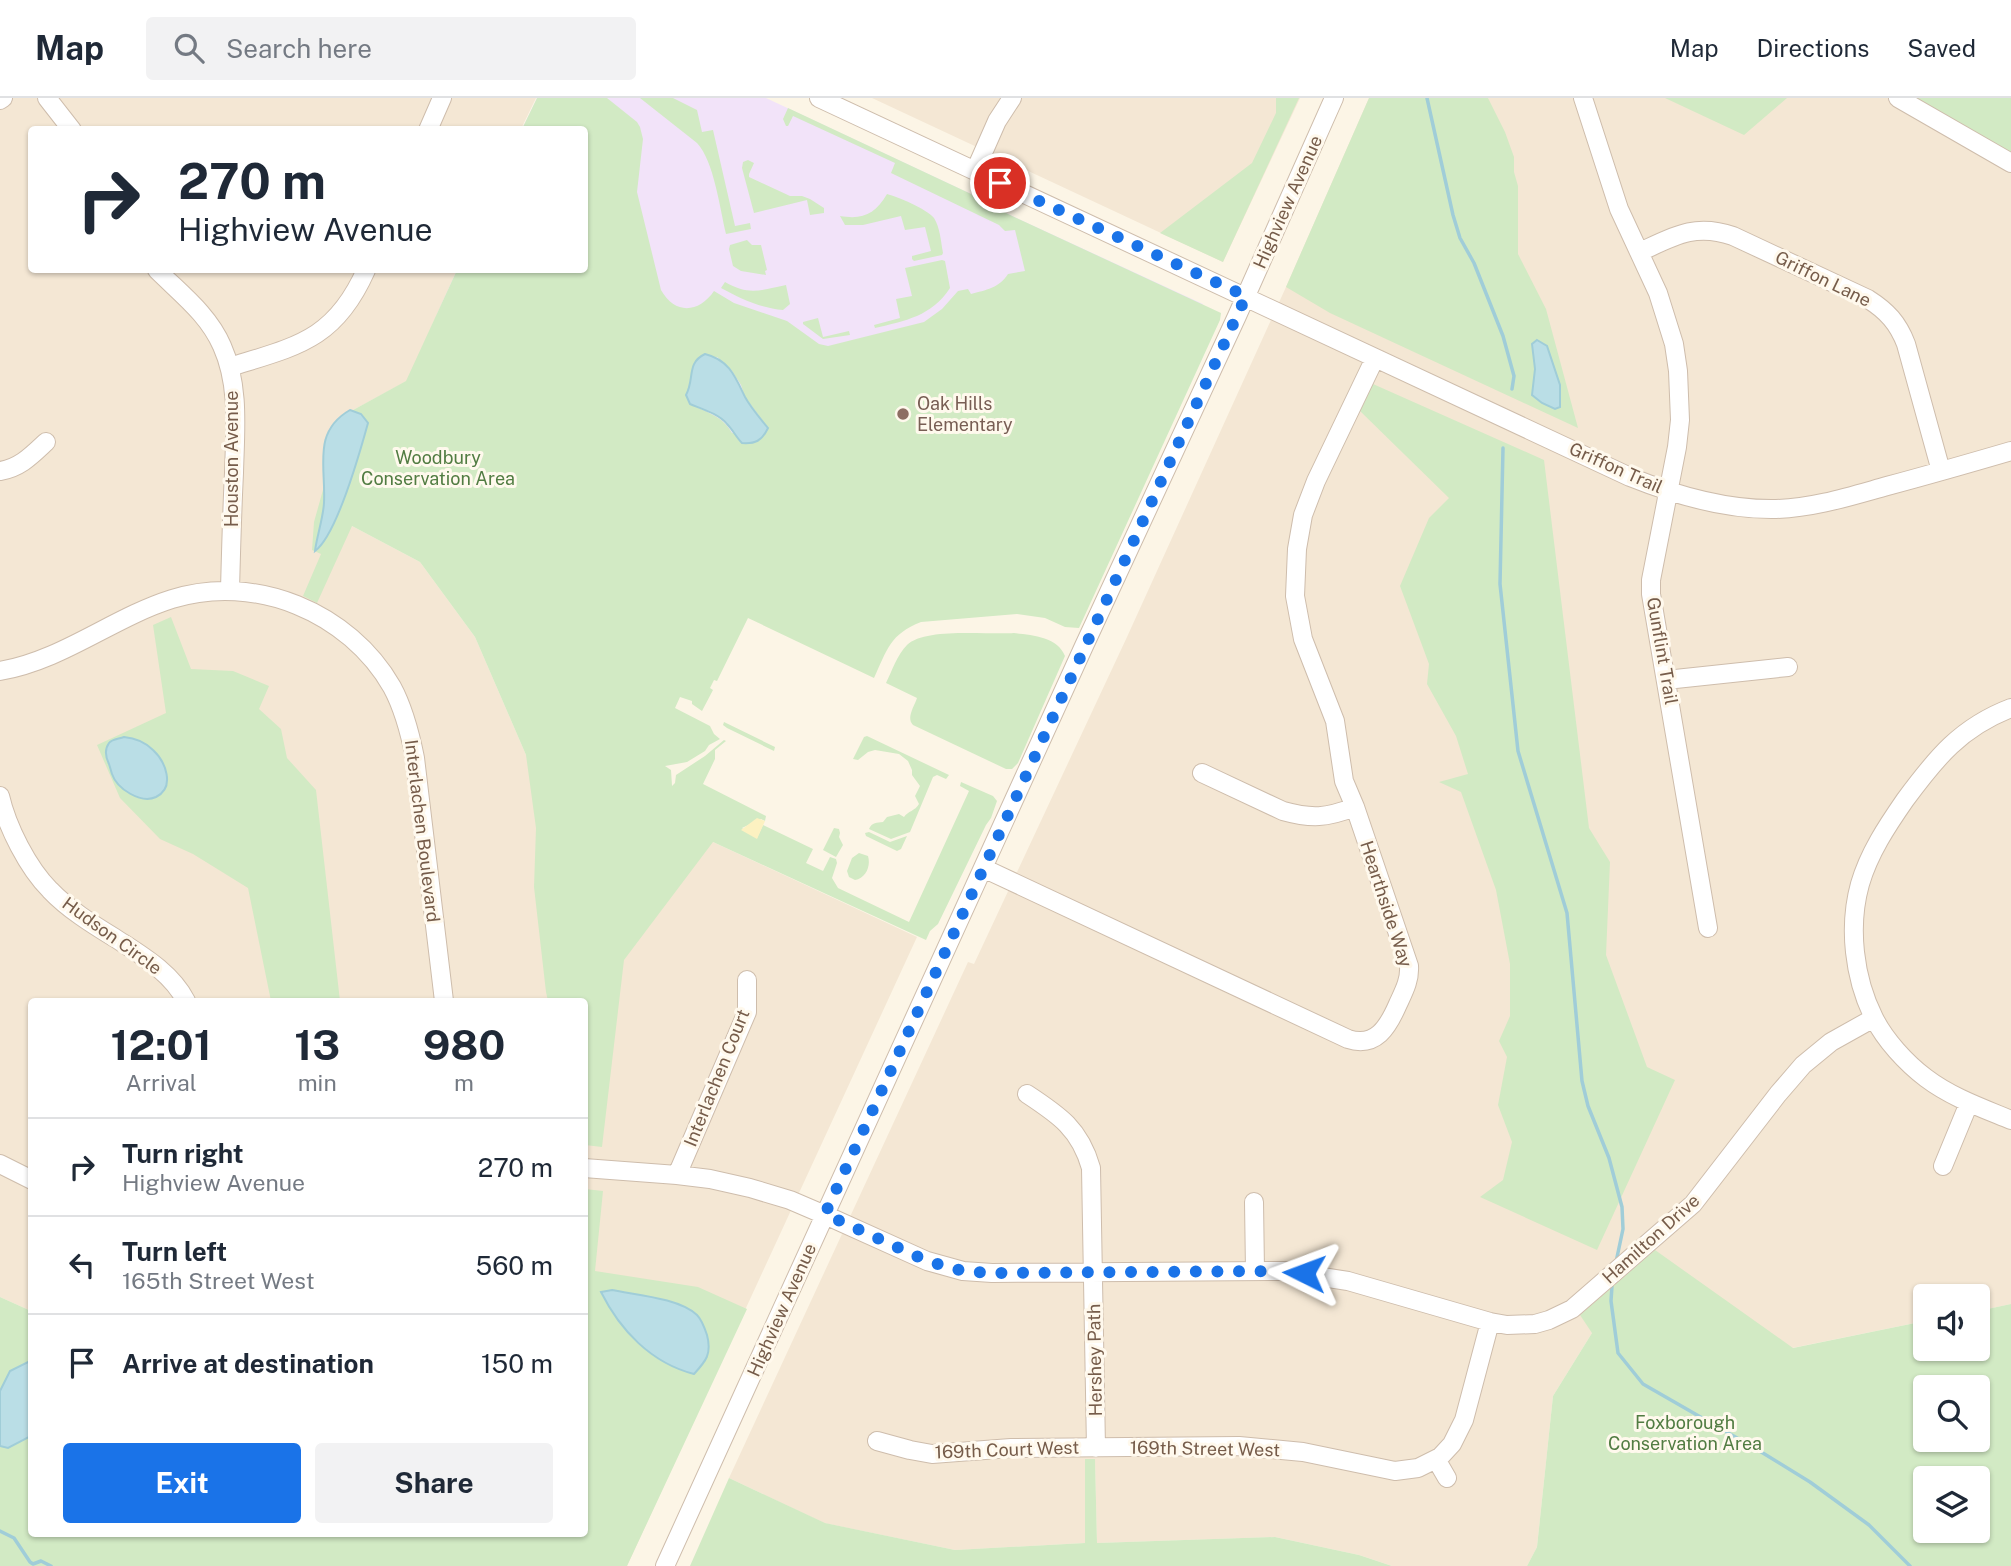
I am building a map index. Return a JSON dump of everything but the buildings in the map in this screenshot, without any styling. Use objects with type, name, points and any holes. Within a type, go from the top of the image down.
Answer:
[{"type":"street","points":[[47,98],[69,126]]},
{"type":"street","points":[[430,126],[442,98]]},
{"type":"street","name":"Griffon Trail","points":[[819,98],[1630,477],[1669,491],[1711,502],[1775,509],[1807,506],[2011,451]]},
{"type":"street","points":[[975,171],[997,121],[1012,98]]},
{"type":"street","name":"Highview Avenue","points":[[665,1566],[1334,98]]},
{"type":"street","name":"Gunflint Trail","points":[[1583,98],[1619,209],[1667,318],[1678,371],[1680,420],[1677,447],[1651,580],[1708,928]]},
{"type":"street","points":[[1898,98],[2011,163]]},
{"type":"street","name":"Griffon Lane","points":[[1640,252],[1687,231],[1718,231],[1881,307],[1901,330],[1941,471]]},
{"type":"street","name":"Houston Avenue","points":[[160,273],[197,307],[222,345],[230,367],[235,411],[230,590]]},
{"type":"street","points":[[230,367],[297,345],[319,333],[354,296],[365,273]]},
{"type":"street","name":"Hearthside Way","points":[[983,868],[1348,1039],[1366,1041],[1382,1032],[1390,1022],[1408,982],[1409,966],[1355,807],[1343,781],[1335,722],[1303,639],[1295,573],[1298,535],[1303,515],[1316,481],[1375,358]]},
{"type":"street","points":[[0,471],[9,470],[26,461],[47,442]]},
{"type":"street","name":"Interlachen Boulevard","points":[[0,671],[45,659],[145,610],[169,600],[200,593],[230,590],[287,601],[327,620],[346,634],[380,669],[393,689],[410,732],[444,998]]},
{"type":"street","points":[[1666,680],[1788,667]]},
{"type":"street","points":[[2011,708],[1972,727],[1938,757],[1896,813],[1871,854],[1860,885],[1854,937],[1858,971],[1874,1018],[1884,1033],[1915,1069],[1940,1087],[1969,1103],[2011,1120]]},
{"type":"street","points":[[1202,772],[1283,811],[1297,815],[1317,818],[1355,807]]},
{"type":"street","name":"Hudson Circle","points":[[0,796],[18,846],[49,890],[84,919],[139,953],[163,972],[184,998]]},
{"type":"street","name":"Interlachen Court","points":[[677,1175],[747,1012],[747,980]]},
{"type":"street","name":"Hamilton Drive","points":[[825,1214],[927,1261],[963,1271],[1284,1271],[1336,1278],[1374,1287],[1490,1322],[1507,1325],[1535,1324],[1572,1309],[1693,1204],[1803,1065],[1831,1042],[1874,1018]]},
{"type":"street","name":"Hershey Path","points":[[1027,1094],[1066,1121],[1087,1154],[1092,1183],[1096,1448]]},
{"type":"street","points":[[1943,1166],[1969,1103]]},
{"type":"street","points":[[0,1164],[28,1178]]},
{"type":"street","points":[[588,1168],[710,1179],[751,1188],[825,1214]]},
{"type":"street","points":[[1254,1202],[1255,1271]]},
{"type":"street","points":[[1447,1478],[1436,1459],[1452,1444],[1462,1426],[1490,1322]]},
{"type":"street","name":"169th Court West","points":[[877,1441],[932,1454],[1011,1448],[1096,1448]]},
{"type":"street","name":"169th Street West","points":[[1096,1448],[1269,1448],[1303,1452],[1395,1471],[1418,1468],[1436,1459]]},
{"type":"shaded area","points":[[0,98],[536,98],[522,126],[28,126],[28,273],[456,273],[407,381],[344,415],[352,526],[420,562],[475,637],[526,755],[917,937],[627,1566],[588,1536],[588,998],[28,998],[28,1310],[0,1297]]},
{"type":"shaded area","name":"Oak Hills Elementary","points":[[537,98],[766,98],[1203,304],[1066,608],[437,314],[456,273],[588,273],[588,126],[523,126]]},
{"type":"shaded area","points":[[872,98],[1300,98],[1223,262]]},
{"type":"shaded area","points":[[1369,98],[2011,98],[2011,1304],[1990,1308],[1990,1284],[1913,1284],[1913,1323],[1792,1348],[1654,1251],[1592,1333],[1553,1396],[1537,1547],[1527,1566],[1392,1566],[1359,1555],[1275,1537],[1097,1543],[1095,1460],[1085,1460],[1085,1543],[955,1550],[824,1523],[729,1478],[968,962],[974,964],[1127,637]]},
{"type":"green space","name":"Woodbury Conservation Area","points":[[537,98],[607,98],[637,122],[643,139],[637,192],[661,290],[673,304],[680,307],[701,304],[714,291],[734,303],[787,321],[819,344],[828,346],[924,322],[942,309],[958,291],[968,289],[971,294],[982,291],[996,285],[1008,274],[1025,271],[1015,230],[1005,231],[999,225],[891,173],[895,163],[793,116],[786,126],[783,119],[788,108],[1221,313],[1079,628],[1065,627],[1045,618],[1017,614],[921,622],[896,638],[886,651],[874,678],[748,618],[717,681],[714,680],[710,688],[713,690],[702,711],[692,704],[692,701],[680,697],[675,708],[710,726],[720,739],[687,762],[665,766],[671,770],[672,786],[676,775],[726,741],[715,750],[715,759],[703,784],[766,816],[765,821],[761,819],[742,828],[757,838],[763,825],[813,849],[806,863],[823,871],[830,857],[836,859],[832,878],[838,888],[909,922],[969,791],[960,786],[961,782],[993,796],[997,801],[938,924],[930,931],[926,940],[713,842],[624,960],[602,1147],[588,1145],[588,998],[547,998],[534,887],[536,828],[526,755],[475,637],[420,562],[352,526],[317,603],[303,596],[321,554],[312,550],[314,522],[344,415],[406,381],[456,273],[588,273],[588,126],[523,126]],"holes":[[[717,357],[732,371],[745,397],[768,428],[732,433],[719,418],[690,404],[686,395],[692,382]]]},
{"type":"green space","points":[[640,98],[673,98],[697,110],[702,132],[713,130],[735,226],[750,223],[751,229],[726,234],[716,186],[703,151],[697,143]]},
{"type":"green space","points":[[1276,98],[1299,98],[1223,262],[1160,233],[1252,163],[1276,113]]},
{"type":"green space","points":[[1369,98],[1488,98],[1514,157],[1518,186],[1518,254],[1546,309],[1578,428],[1330,313],[1286,287]],"holes":[[[1537,340],[1547,347],[1560,385],[1560,406],[1533,384],[1535,369],[1532,344]]]},
{"type":"green space","points":[[1665,98],[1787,98],[1744,135]]},
{"type":"green space","points":[[1913,98],[2011,98],[2011,154]]},
{"type":"green space","points":[[748,160],[754,163],[749,177],[790,196],[810,199],[824,208],[824,213],[810,215],[807,200],[754,213],[742,168],[743,162]]},
{"type":"green space","points":[[887,194],[919,207],[934,218],[940,235],[942,255],[914,261],[912,256],[931,251],[925,227],[905,230],[901,216],[863,225],[845,225],[840,216],[868,214]]},
{"type":"green space","points":[[747,240],[752,245],[761,245],[766,275],[741,271],[733,266],[730,245]]},
{"type":"green space","points":[[945,261],[950,288],[943,297],[917,316],[875,328],[874,325],[900,318],[896,299],[912,296],[905,268]]},
{"type":"green space","points":[[725,282],[748,290],[786,285],[790,304],[783,310],[759,305],[721,288]]},
{"type":"green space","points":[[818,318],[823,337],[849,331],[850,335],[823,339],[803,324]]},
{"type":"green space","points":[[1373,384],[1544,460],[1589,828],[1610,862],[1606,955],[1647,1067],[1675,1080],[1597,1250],[1480,1197],[1503,1180],[1512,1142],[1498,1105],[1507,1057],[1499,1041],[1510,1016],[1510,964],[1496,890],[1461,792],[1439,782],[1468,774],[1456,736],[1427,684],[1429,664],[1400,586],[1429,518],[1449,498],[1360,411]]},
{"type":"green space","points":[[171,617],[191,669],[233,671],[269,686],[259,709],[281,729],[287,758],[316,790],[340,998],[270,998],[248,888],[193,854],[160,839],[120,798],[97,745],[166,713],[153,625]]},
{"type":"green space","points":[[958,633],[1014,633],[1051,641],[1065,656],[1018,763],[1012,769],[1006,769],[913,725],[910,716],[917,698],[886,683],[900,653],[916,639]]},
{"type":"green space","points":[[724,722],[775,747],[774,751],[727,728],[723,725]]},
{"type":"green space","points":[[867,736],[949,775],[946,779],[937,775],[933,777],[910,832],[891,839],[869,829],[887,817],[899,814],[904,817],[916,808],[919,804],[915,796],[920,786],[912,775],[908,761],[899,754],[875,750],[858,760],[853,759]]},
{"type":"green space","points":[[834,828],[839,829],[843,845],[836,857],[823,850]]},
{"type":"green space","points":[[869,832],[890,842],[907,836],[901,849],[897,851],[866,836],[865,833]]},
{"type":"green space","points":[[859,853],[868,856],[869,864],[865,874],[855,880],[849,877],[847,871],[852,858]]},
{"type":"green space","points":[[588,1189],[603,1191],[595,1271],[698,1287],[747,1309],[627,1566],[0,1566],[0,1297],[28,1310],[28,1537],[588,1537]]},
{"type":"green space","name":"Foxborough Conservation Area","points":[[1655,1250],[1793,1348],[1913,1323],[1913,1361],[1990,1361],[1990,1308],[2011,1304],[2011,1566],[1527,1566],[1537,1547],[1553,1396],[1592,1333],[1580,1315]]},
{"type":"green space","points":[[1085,1459],[1095,1459],[1097,1543],[1275,1537],[1359,1555],[1392,1566],[690,1566],[729,1478],[825,1523],[955,1550],[1085,1543]]},
{"type":"sand","points":[[757,818],[765,821],[757,839],[741,830]]},
{"type":"water","points":[[1537,340],[1547,346],[1560,385],[1560,407],[1555,409],[1532,395],[1535,369],[1532,344]]},
{"type":"water","points":[[705,354],[726,365],[747,401],[768,428],[758,441],[742,443],[720,417],[690,404],[686,395],[693,367]]},
{"type":"water","points":[[350,410],[361,414],[368,423],[339,511],[323,542],[315,551],[324,503],[323,463],[326,439],[338,419]]},
{"type":"water","points":[[124,737],[147,745],[161,761],[167,781],[162,793],[156,797],[137,797],[124,790],[115,780],[106,748],[110,742]]},
{"type":"water","points":[[612,1290],[669,1301],[697,1315],[705,1330],[709,1347],[705,1361],[694,1374],[664,1362],[627,1332],[601,1292]]},
{"type":"water","points":[[28,1362],[28,1438],[8,1448],[0,1446],[0,1391],[10,1371]]},
{"type":"waterway","points":[[1427,98],[1453,215],[1460,238],[1474,263],[1503,336],[1514,376],[1512,389]]},
{"type":"waterway","points":[[1503,448],[1500,584],[1518,751],[1567,913],[1582,1081],[1588,1106],[1609,1158],[1622,1207],[1623,1229],[1616,1262]]},
{"type":"waterway","points":[[1612,1286],[1611,1301],[1618,1353],[1643,1384],[1810,1482],[1869,1525],[1910,1566]]},
{"type":"waterway","points":[[0,1531],[14,1538],[30,1562],[33,1564],[41,1561],[51,1566]]},
{"type":"place","name":"Oak Hills Elementary","points":[[903,414]]},
{"type":"route","points":[[1000,183],[1246,296],[825,1214],[927,1261],[963,1271],[1304,1273]]}]
